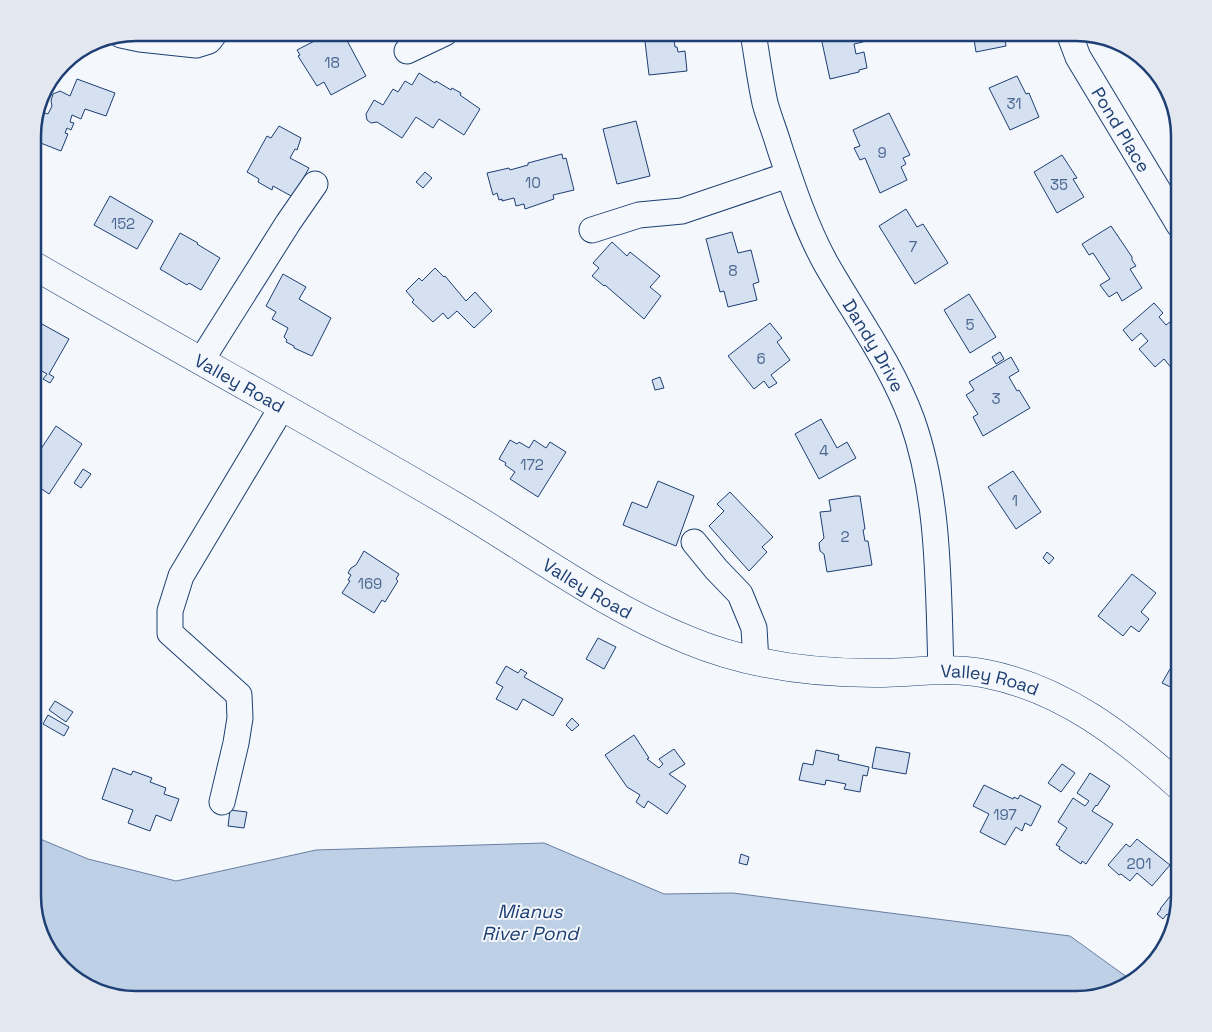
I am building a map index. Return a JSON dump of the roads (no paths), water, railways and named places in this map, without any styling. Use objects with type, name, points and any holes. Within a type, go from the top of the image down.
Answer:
[{"type":"main road","name":"Valley Road","points":[[41,270],[454,506],[586,588],[646,621],[692,642],[756,662],[803,670],[881,673],[941,670],[972,672],[1012,680],[1067,702],[1088,714],[1127,741],[1171,778]]},
{"type":"street","points":[[159,41],[196,45],[208,41]]},
{"type":"street","points":[[407,51],[427,41]]},
{"type":"street","name":"Dandy Drive","points":[[755,41],[765,103],[801,210],[825,260],[879,350],[900,391],[920,445],[933,522],[937,563],[941,670]]},
{"type":"street","name":"Pond Place","points":[[1072,41],[1078,57],[1171,210]]},
{"type":"street","points":[[592,230],[639,215],[682,211],[788,175]]},
{"type":"street","points":[[201,360],[315,184]]},
{"type":"street","points":[[222,802],[240,718],[239,695],[170,633],[170,611],[180,576],[282,407]]},
{"type":"street","points":[[694,542],[740,594],[754,628],[756,662]]},
{"type":"water","name":"Mianus River Pond","points":[[41,839],[88,859],[176,881],[316,850],[544,843],[664,894],[733,893],[1070,936],[1126,976],[1106,986],[1076,991],[124,990],[100,984],[89,978],[78,971],[57,949],[48,932],[41,902]]}]
